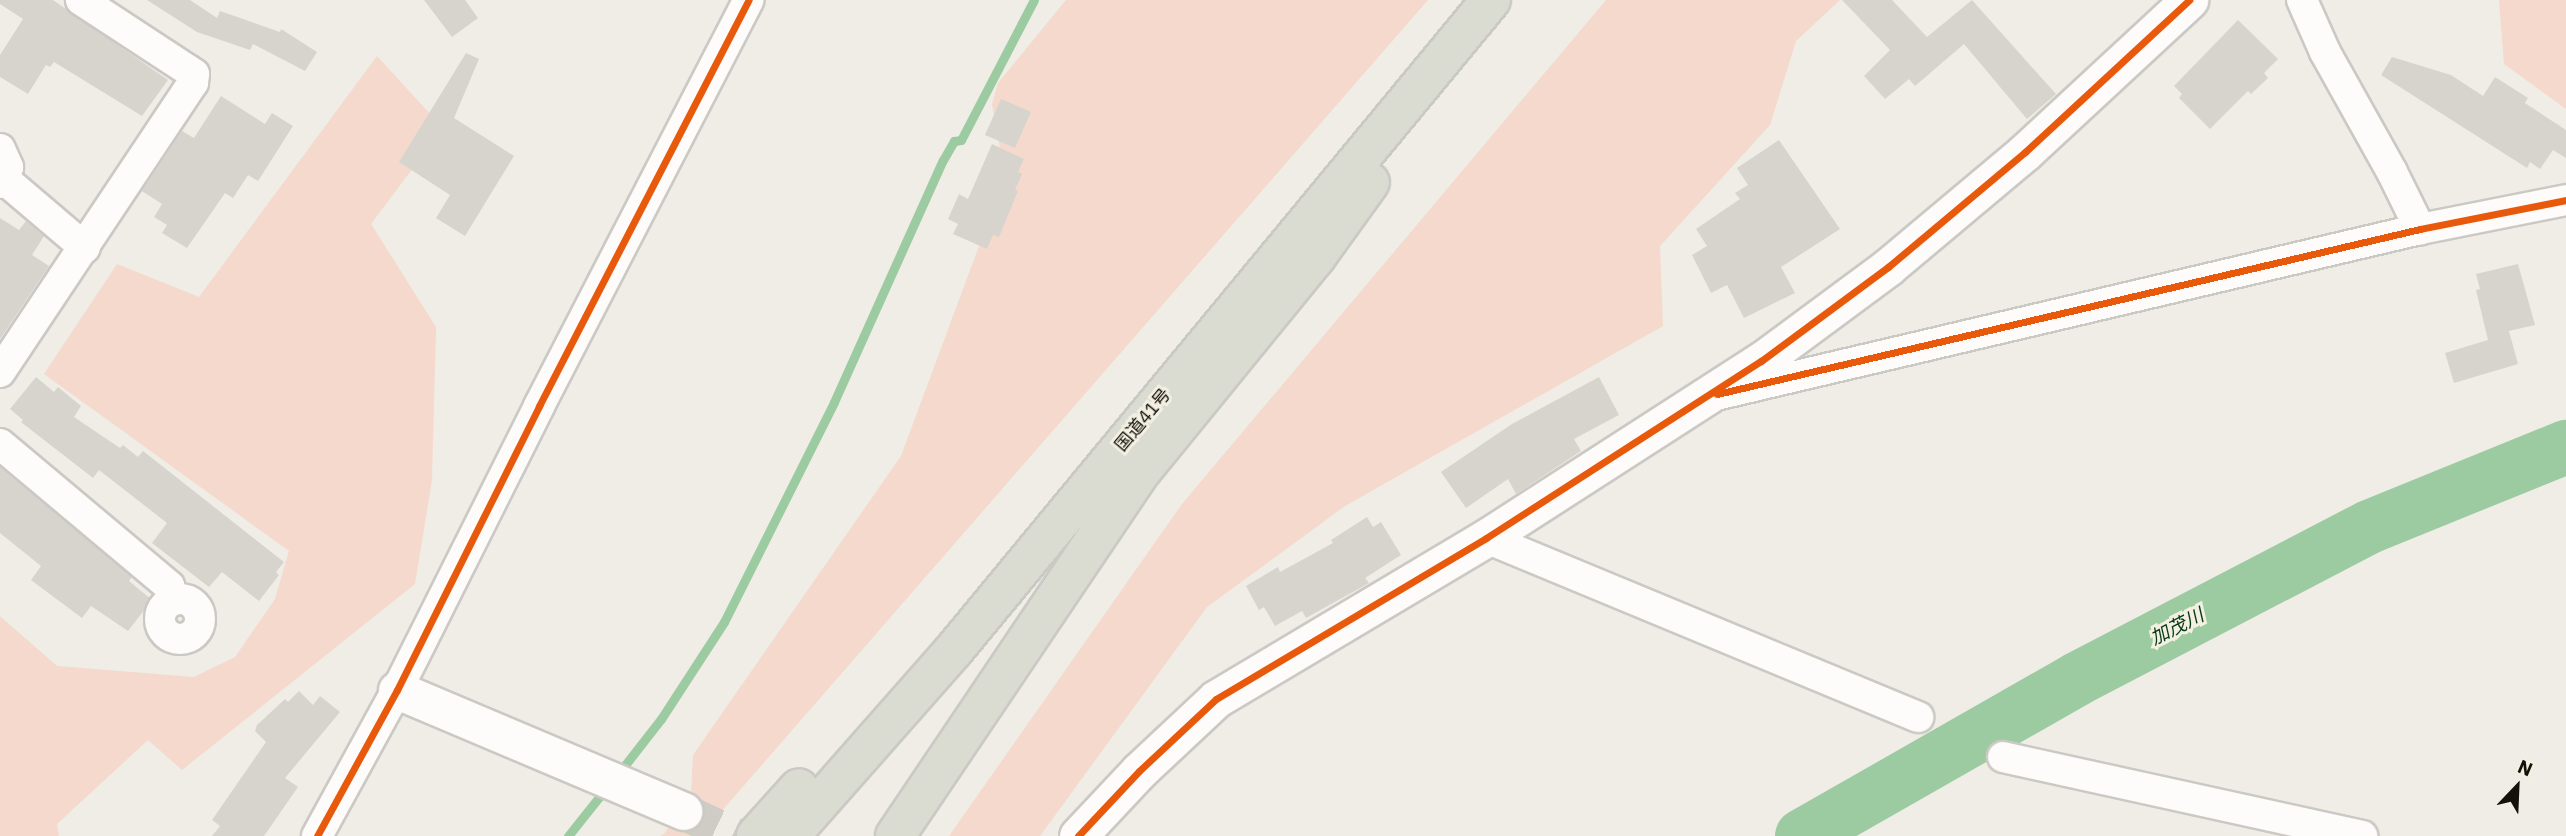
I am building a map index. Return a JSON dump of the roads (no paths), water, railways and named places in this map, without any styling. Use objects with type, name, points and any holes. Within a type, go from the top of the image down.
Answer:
[{"type":"highway","name":"国道41号","points":[[790,836],[954,649],[1491,0]]},
{"type":"highway","name":"国道41号","points":[[811,836],[1421,112],[1511,0]]},
{"type":"highway","points":[[895,836],[1143,470],[1316,257],[1421,112]]},
{"type":"highway","points":[[756,836],[882,703],[954,649]]},
{"type":"street","points":[[0,372],[187,93],[194,74],[80,0]]},
{"type":"street","points":[[317,836],[397,690],[539,406],[749,0]]},
{"type":"street","points":[[1078,836],[1139,771],[1216,699],[1486,538],[1761,361],[1888,267],[2025,152],[2189,0]]},
{"type":"street","points":[[2302,0],[2325,52],[2392,172],[2420,229]]},
{"type":"street","points":[[0,149],[8,160],[2,181],[85,248]]},
{"type":"street","points":[[1702,398],[2420,229],[2566,200]]},
{"type":"street","points":[[0,444],[169,586],[174,600]]},
{"type":"street","points":[[1486,538],[1918,717]]},
{"type":"street","points":[[397,690],[683,811]]},
{"type":"street","points":[[2003,757],[2362,836]]},
{"type":"waterway","points":[[618,774],[661,719],[724,622],[834,402],[943,160],[954,141],[961,140],[1034,0]]},
{"type":"waterway","name":"加茂川","points":[[1802,836],[2077,679],[2369,527],[2566,447]]},
{"type":"waterway","points":[[568,836],[607,787]]},
{"type":"tunnel","points":[[683,811],[736,836]]}]
